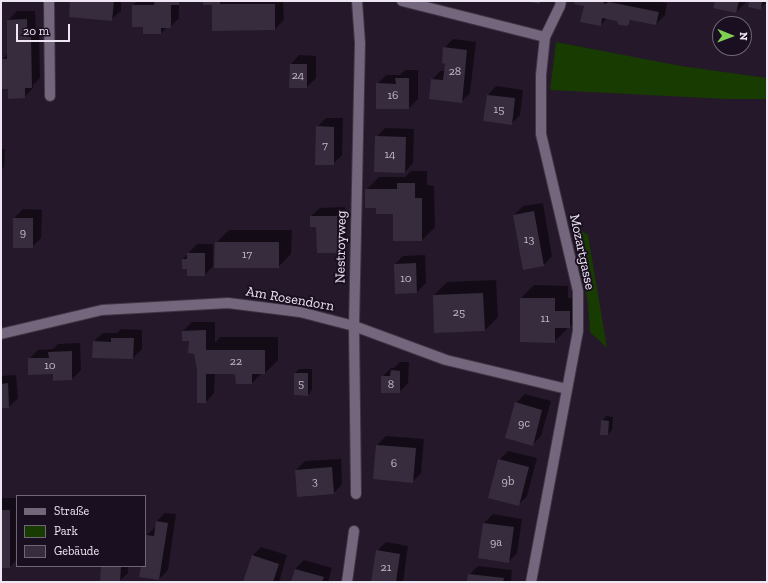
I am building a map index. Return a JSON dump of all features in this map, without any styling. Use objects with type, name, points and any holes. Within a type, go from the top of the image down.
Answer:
[{"type":"street","points":[[49,1],[50,96]]},
{"type":"street","name":"Nestroyweg","points":[[356,494],[354,326],[360,42],[357,1]]},
{"type":"street","points":[[402,1],[545,37]]},
{"type":"street","name":"Mozartgasse","points":[[531,582],[578,331],[578,291],[541,134],[541,75],[545,37],[561,1]]},
{"type":"street","name":"Am Rosendorn","points":[[1,334],[102,310],[228,303],[300,312],[354,326],[446,360],[567,389]]},
{"type":"street","points":[[347,582],[354,531]]},
{"type":"green space","points":[[556,42],[681,66],[767,78],[767,99],[726,99],[550,90]]},
{"type":"green space","points":[[573,225],[588,235],[607,348],[590,332],[588,303]]},
{"type":"building","points":[[70,1],[114,1],[112,21],[69,17]]},
{"type":"building","points":[[155,1],[180,1],[179,5],[171,5],[171,28],[161,28],[161,34],[143,34],[143,27],[132,27],[132,5],[154,5]]},
{"type":"building","points":[[203,1],[220,1],[220,4],[275,4],[275,30],[212,31],[212,5],[203,5]]},
{"type":"building","points":[[526,1],[540,1],[540,4]]},
{"type":"building","points":[[575,1],[602,1],[605,4],[609,2],[659,12],[656,25],[630,20],[627,26],[619,25],[617,21],[602,18],[601,26],[580,22],[584,6],[574,4]]},
{"type":"building","points":[[715,1],[739,1],[736,13],[713,8]]},
{"type":"building","points":[[749,1],[762,1],[761,10],[748,7]]},
{"type":"building","points":[[27,19],[27,37],[31,37],[32,88],[25,88],[25,98],[8,99],[8,89],[2,89],[2,59],[7,59],[7,20]]},
{"type":"building","points":[[443,47],[467,50],[462,103],[429,99],[431,79],[443,80],[445,64],[442,63]]},
{"type":"building","points":[[290,64],[307,64],[307,88],[289,88]]},
{"type":"building","points":[[395,78],[409,78],[409,109],[376,109],[376,83],[396,84]]},
{"type":"building","points":[[487,95],[515,98],[512,125],[483,121]]},
{"type":"building","points":[[316,126],[334,127],[334,165],[315,165]]},
{"type":"building","points":[[375,136],[406,137],[405,173],[374,172]]},
{"type":"building","points":[[397,183],[415,183],[415,198],[422,198],[422,241],[393,241],[393,214],[376,214],[376,208],[365,208],[365,189],[397,189]]},
{"type":"building","points":[[534,211],[544,266],[523,270],[513,215]]},
{"type":"building","points":[[310,216],[337,216],[337,253],[317,253],[316,227],[310,227]]},
{"type":"building","points":[[13,218],[33,218],[33,248],[13,248]]},
{"type":"building","points":[[215,242],[279,242],[279,268],[214,268]]},
{"type":"building","points":[[187,253],[205,253],[205,276],[187,276],[187,269],[182,269],[182,259],[187,259]]},
{"type":"building","points":[[416,263],[417,293],[395,294],[394,264]]},
{"type":"building","points":[[483,293],[485,331],[434,333],[433,295]]},
{"type":"building","points":[[520,298],[555,298],[555,311],[570,311],[570,328],[555,328],[555,343],[520,342]]},
{"type":"building","points":[[206,330],[206,350],[265,350],[265,374],[252,374],[252,384],[236,384],[235,374],[206,374],[206,403],[197,403],[197,369],[194,354],[188,353],[189,341],[182,341],[182,331]]},
{"type":"building","points":[[111,338],[134,338],[133,359],[92,358],[93,341],[111,342]]},
{"type":"building","points":[[72,351],[72,380],[53,381],[53,374],[28,375],[28,358],[49,358],[48,352]]},
{"type":"building","points":[[391,370],[400,371],[400,393],[381,393],[381,376],[390,376]]},
{"type":"building","points":[[294,373],[308,373],[308,396],[294,395]]},
{"type":"building","points":[[8,383],[9,408],[1,408],[1,384]]},
{"type":"building","points":[[515,402],[542,410],[533,446],[505,438]]},
{"type":"building","points":[[601,420],[609,421],[608,435],[600,435]]},
{"type":"building","points":[[376,445],[416,448],[413,483],[373,479]]},
{"type":"building","points":[[498,459],[529,467],[519,506],[488,498]]},
{"type":"building","points":[[332,467],[334,494],[297,497],[295,470]]},
{"type":"building","points":[[1,510],[10,510],[10,568],[1,568]]},
{"type":"building","points":[[156,521],[168,523],[159,580],[139,577],[141,567],[146,567],[146,535],[154,536]]},
{"type":"building","points":[[483,523],[514,527],[509,563],[478,558]]},
{"type":"building","points":[[376,550],[400,554],[396,582],[371,582]]},
{"type":"building","points":[[252,555],[279,564],[273,582],[243,582]]},
{"type":"building","points":[[101,567],[121,567],[120,582],[100,581]]},
{"type":"building","points":[[295,569],[324,577],[322,582],[291,582]]},
{"type":"building","points":[[468,574],[504,578],[503,582],[467,582]]}]
